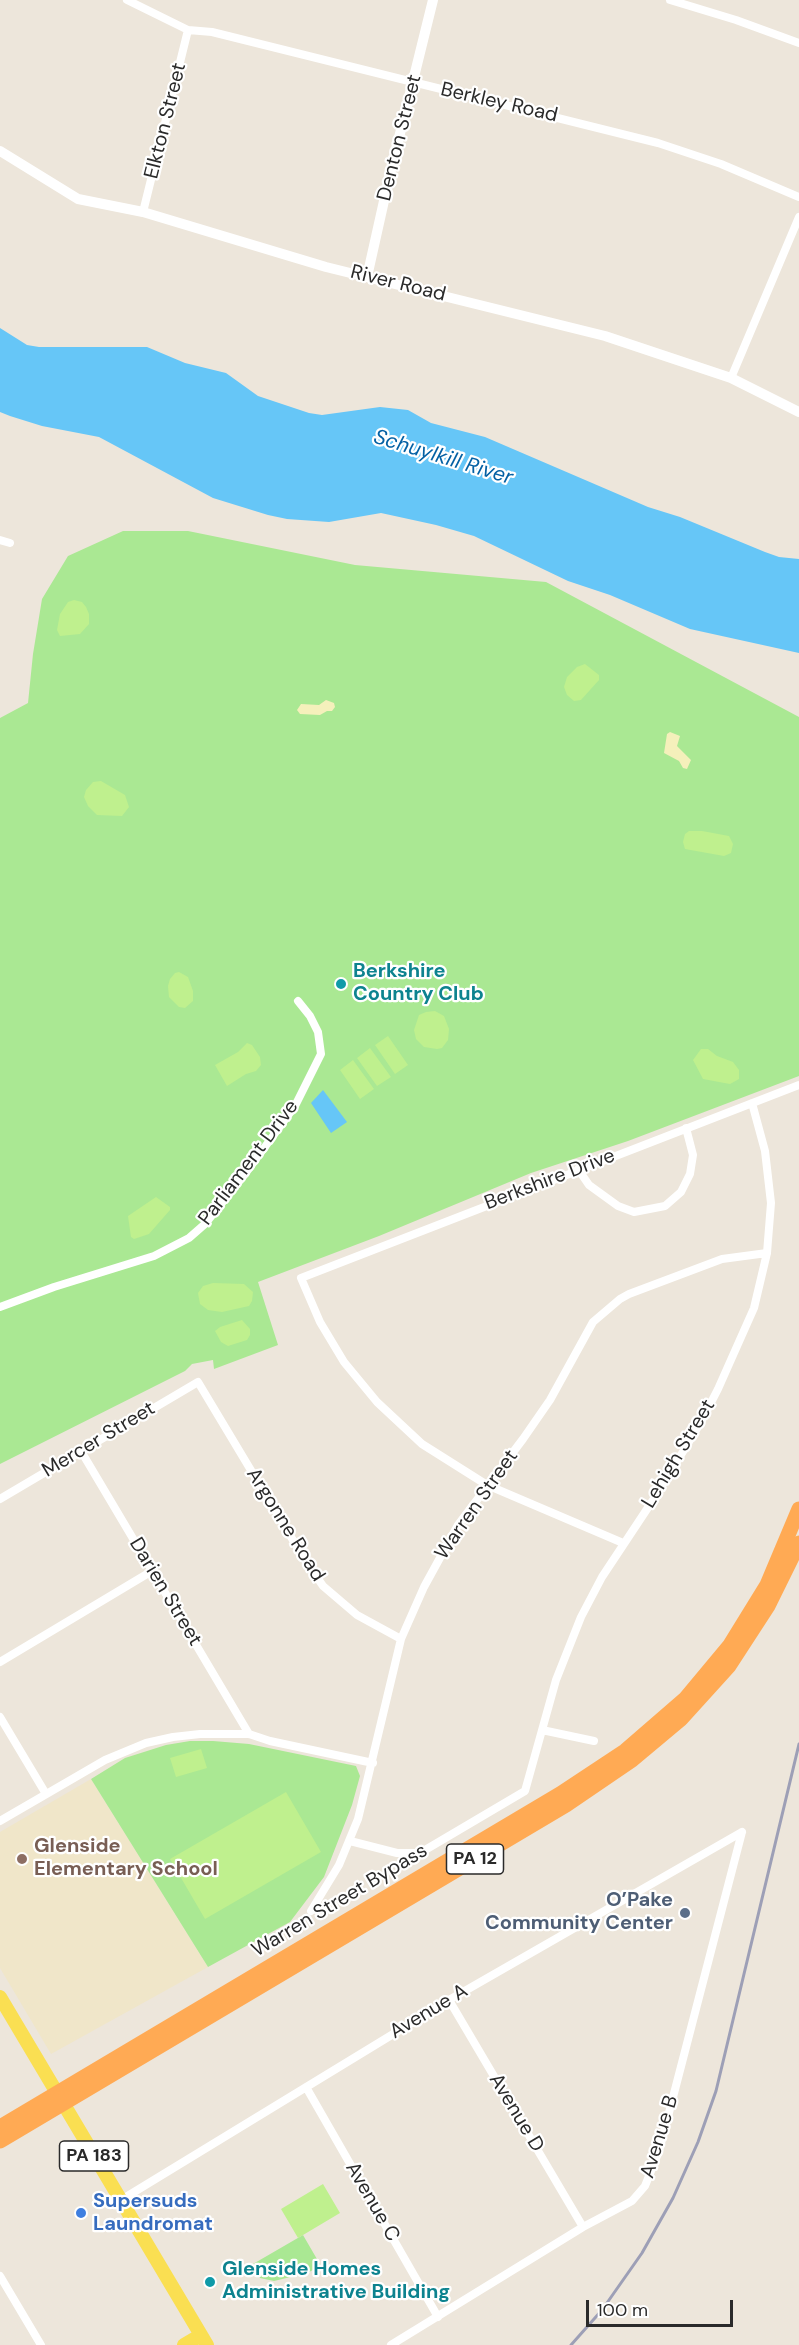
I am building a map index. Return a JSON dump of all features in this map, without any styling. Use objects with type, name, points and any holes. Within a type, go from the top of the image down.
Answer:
[{"type":"highway","name":"Warren Street Bypass","points":[[0,2127],[568,1790],[625,1751],[673,1711],[720,1659],[740,1631],[767,1585],[799,1509]]},
{"type":"highway","name":"Warren Street Bypass","points":[[0,2141],[566,1805],[623,1767],[681,1719],[729,1666],[768,1606],[799,1543]]},
{"type":"main road","name":"PA 183","points":[[0,1997],[204,2340]]},
{"type":"main road","points":[[184,2345],[204,2340]]},
{"type":"street","name":"Berkley Road","points":[[127,0],[188,30],[212,32],[658,143],[721,164],[799,197]]},
{"type":"street","name":"Denton Street","points":[[368,277],[390,174],[433,0]]},
{"type":"street","points":[[670,0],[736,20],[799,43]]},
{"type":"street","name":"Elkton Street","points":[[143,212],[188,30]]},
{"type":"street","name":"River Road","points":[[0,151],[78,199],[143,212],[326,267],[605,336],[731,378],[799,412]]},
{"type":"street","points":[[731,378],[799,217]]},
{"type":"street","points":[[0,540],[10,543]]},
{"type":"street","name":"Parliament Drive","points":[[0,1307],[54,1287],[154,1256],[189,1238],[205,1224],[295,1106],[321,1054],[318,1032],[310,1016],[298,1002]]},
{"type":"street","name":"Berkshire Drive","points":[[487,1485],[422,1444],[369,1394],[331,1341],[301,1278],[799,1085]]},
{"type":"street","name":"Lehigh Street","points":[[350,1840],[397,1853],[420,1853],[525,1791],[556,1680],[571,1640],[594,1591],[682,1455],[718,1389],[754,1308],[767,1252],[770,1184],[765,1151],[752,1103]]},
{"type":"street","points":[[578,1169],[589,1185],[618,1206],[634,1212],[664,1206],[681,1192],[690,1174],[693,1155],[686,1128]]},
{"type":"street","name":"Warren Street","points":[[311,1911],[339,1865],[350,1840],[373,1763],[401,1639],[424,1587],[448,1540],[550,1400],[593,1322],[620,1299],[722,1259],[767,1252]]},
{"type":"street","name":"Mercer Street","points":[[0,1499],[198,1382]]},
{"type":"street","name":"Argonne Road","points":[[198,1382],[303,1557],[323,1586],[357,1615],[401,1639]]},
{"type":"street","name":"Darien Street","points":[[81,1451],[249,1734]]},
{"type":"street","points":[[487,1485],[623,1543]]},
{"type":"street","points":[[0,1662],[153,1571]]},
{"type":"street","points":[[0,1717],[46,1794]]},
{"type":"street","points":[[542,1730],[594,1741]]},
{"type":"street","points":[[0,1821],[105,1760],[146,1743],[200,1734],[249,1734],[270,1741],[373,1763]]},
{"type":"street","name":"Avenue A","points":[[121,2200],[449,2000],[742,1832]]},
{"type":"street","name":"Avenue B","points":[[391,2345],[583,2227],[632,2201],[645,2186],[658,2151],[742,1832]]},
{"type":"street","name":"Avenue D","points":[[449,2000],[583,2227]]},
{"type":"street","name":"Avenue C","points":[[306,2087],[438,2317]]},
{"type":"street","points":[[0,2276],[41,2345]]},
{"type":"shaded area","points":[[91,1779],[208,1967],[51,2054],[0,1968],[0,1832]]},
{"type":"green space","name":"Berkshire Country Club","points":[[123,531],[188,531],[355,565],[546,582],[799,717],[799,1076],[628,1141],[531,1173],[379,1236],[258,1282],[278,1345],[214,1369],[213,1360],[192,1364],[185,1371],[0,1464],[0,718],[28,703],[42,599],[68,556]]},
{"type":"green space","points":[[74,600],[82,602],[86,607],[89,624],[80,634],[60,636],[57,630],[60,614],[68,602]]},
{"type":"green space","points":[[585,664],[599,675],[599,680],[581,700],[574,701],[567,695],[564,687],[567,677],[577,667]]},
{"type":"green space","points":[[101,781],[125,795],[129,807],[122,816],[97,815],[88,806],[84,797],[86,790],[93,782]]},
{"type":"green space","points":[[689,831],[729,836],[733,844],[731,853],[724,856],[685,849],[683,842],[685,834]]},
{"type":"green space","points":[[179,972],[188,977],[193,991],[193,1001],[185,1008],[179,1007],[169,997],[170,979]]},
{"type":"green space","points":[[435,1011],[444,1016],[449,1029],[448,1040],[442,1048],[437,1049],[424,1047],[416,1039],[414,1030],[419,1015]]},
{"type":"green space","points":[[388,1036],[408,1065],[395,1074],[375,1045]]},
{"type":"green space","points":[[247,1043],[252,1045],[260,1057],[261,1065],[256,1071],[246,1074],[227,1086],[215,1065],[238,1052]]},
{"type":"green space","points":[[370,1048],[391,1077],[377,1086],[357,1058]]},
{"type":"green space","points":[[701,1049],[708,1049],[717,1056],[733,1062],[739,1070],[739,1079],[730,1084],[703,1079],[693,1060]]},
{"type":"green space","points":[[353,1060],[374,1089],[360,1099],[340,1070]]},
{"type":"green space","points":[[156,1197],[170,1207],[170,1210],[149,1234],[134,1239],[131,1237],[128,1216]]},
{"type":"green space","points":[[213,1283],[244,1284],[253,1292],[252,1301],[249,1306],[222,1312],[208,1310],[200,1304],[198,1293],[203,1286]]},
{"type":"green space","points":[[242,1320],[250,1329],[247,1340],[228,1346],[221,1342],[215,1331],[220,1327]]},
{"type":"green space","points":[[190,1741],[249,1744],[356,1766],[360,1776],[352,1805],[324,1877],[290,1922],[208,1967],[91,1779],[125,1758],[166,1745]]},
{"type":"green space","points":[[201,1749],[207,1768],[176,1777],[170,1758]]},
{"type":"green space","points":[[286,1792],[321,1852],[205,1919],[170,1859]]},
{"type":"green space","points":[[323,2184],[340,2213],[298,2238],[281,2209]]},
{"type":"green space","points":[[303,2235],[321,2266],[307,2273],[274,2281],[260,2278],[253,2264]]},
{"type":"sand","points":[[326,700],[334,703],[335,707],[332,711],[320,715],[300,714],[297,710],[301,704],[319,705]]},
{"type":"sand","points":[[670,732],[680,736],[677,746],[691,760],[687,769],[683,768],[679,761],[664,753],[667,734]]},
{"type":"water","name":"Schuylkill River","points":[[0,328],[27,345],[39,347],[147,347],[185,363],[226,373],[258,396],[309,413],[322,415],[380,407],[408,410],[431,423],[485,437],[648,507],[680,517],[765,552],[779,557],[799,559],[799,653],[690,629],[610,595],[568,581],[474,536],[436,525],[381,513],[329,522],[287,519],[268,515],[213,498],[99,437],[42,426],[0,412]]},
{"type":"water","points":[[323,1090],[347,1122],[331,1133],[311,1103]]},
{"type":"railway","points":[[571,2345],[602,2310],[642,2253],[673,2198],[698,2142],[716,2091],[799,1744]]},
{"type":"place","name":"Berkshire Country Club","points":[[341,984]]},
{"type":"place","name":"Glenside Elementary School","points":[[22,1859]]},
{"type":"place","name":"O’Pake Community Center","points":[[685,1913]]},
{"type":"place","name":"Supersuds Laundromat","points":[[81,2213]]},
{"type":"place","name":"Glenside Homes Administrative Building","points":[[210,2282]]}]
